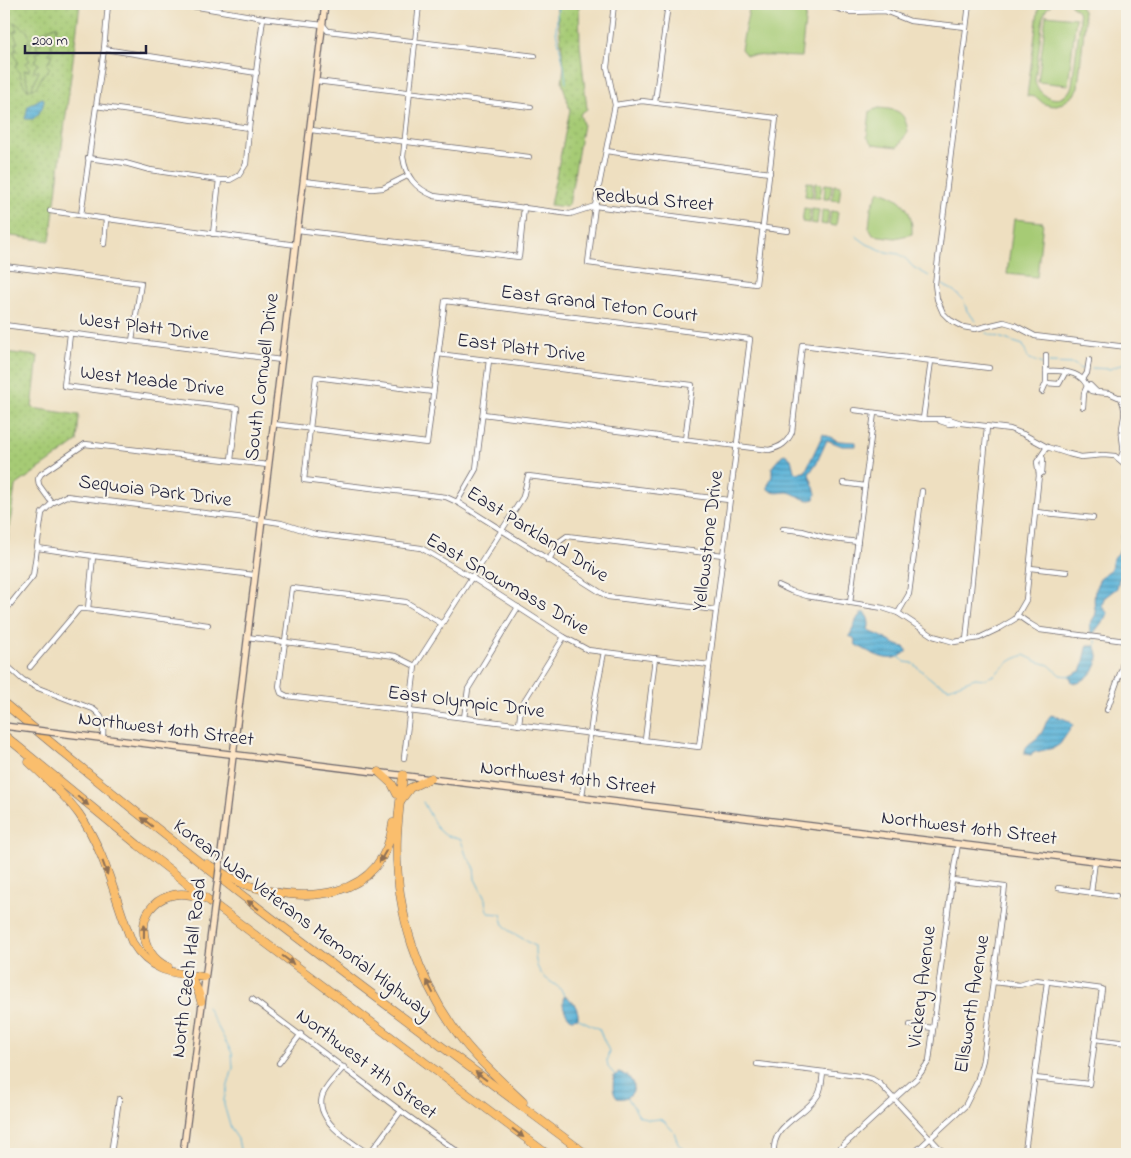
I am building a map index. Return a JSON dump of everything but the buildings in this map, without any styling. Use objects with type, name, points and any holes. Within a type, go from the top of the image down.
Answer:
[{"type":"highway","name":"Korean War Veterans Memorial Highway","points":[[4,703],[102,786],[186,853],[586,1154]]},
{"type":"highway","name":"Korean War Veterans Memorial Highway","points":[[5,736],[207,899],[547,1154]]},
{"type":"highway","points":[[5,736],[81,816],[95,842],[128,932],[140,954],[158,968],[182,974],[204,975]]},
{"type":"highway","points":[[379,772],[392,784],[397,794]]},
{"type":"highway","points":[[186,853],[230,878],[266,890],[310,895],[346,889],[363,879],[382,859],[390,842],[401,775]]},
{"type":"highway","points":[[401,775],[397,852],[401,901],[411,943],[426,980],[445,1014],[465,1043],[490,1071],[548,1126]]},
{"type":"highway","points":[[400,802],[410,788],[431,778]]},
{"type":"highway","points":[[204,975],[174,969],[154,959],[147,948],[143,928],[147,914],[163,898],[182,894],[207,899]]},
{"type":"highway","points":[[182,974],[190,978],[197,987],[201,1001]]},
{"type":"main road","name":"South Cornwell Drive","points":[[232,755],[311,130],[325,4]]},
{"type":"main road","name":"Northwest 10th Street","points":[[4,726],[1127,865]]},
{"type":"main road","name":"North Czech Hall Road","points":[[182,1154],[232,755]]},
{"type":"street","points":[[80,215],[104,49],[108,4]]},
{"type":"street","points":[[180,4],[263,18],[323,25],[328,31],[535,56]]},
{"type":"street","points":[[304,180],[372,189],[383,188],[407,176],[403,157],[404,140],[419,4]]},
{"type":"street","points":[[614,4],[607,67],[615,105],[595,206],[588,263],[756,284],[776,118],[655,102],[642,101],[615,105]]},
{"type":"street","points":[[655,102],[668,4]]},
{"type":"street","points":[[822,4],[850,12],[889,12],[910,21],[966,27]]},
{"type":"street","points":[[968,4],[935,284],[940,308],[950,320],[967,328],[980,328],[1004,322],[1035,336],[1127,348]]},
{"type":"street","points":[[88,158],[125,163],[150,170],[219,180],[230,180],[238,175],[246,164],[263,18]]},
{"type":"street","points":[[104,49],[256,73]]},
{"type":"street","points":[[316,81],[531,107]]},
{"type":"street","points":[[96,106],[249,128]]},
{"type":"street","points":[[311,130],[404,140],[529,157]]},
{"type":"street","points":[[606,151],[770,173]]},
{"type":"street","name":"Redbud Street","points":[[407,176],[424,192],[434,196],[570,214],[595,206],[788,231]]},
{"type":"street","points":[[213,234],[219,180]]},
{"type":"street","points":[[298,230],[519,257],[524,207]]},
{"type":"street","points":[[50,211],[296,245]]},
{"type":"street","points":[[104,244],[106,219]]},
{"type":"street","points":[[4,266],[141,283],[132,341]]},
{"type":"street","name":"East Grand Teton Court","points":[[438,354],[445,301],[750,339]]},
{"type":"street","name":"West Platt Drive","points":[[4,325],[282,360]]},
{"type":"street","name":"West Meade Drive","points":[[70,334],[64,386],[237,408],[231,460]]},
{"type":"street","name":"Yellowstone Drive","points":[[699,747],[750,339]]},
{"type":"street","points":[[483,414],[769,450],[779,448],[788,440],[792,432],[802,345],[989,368]]},
{"type":"street","name":"East Platt Drive","points":[[310,428],[427,443],[438,354],[692,385],[685,440]]},
{"type":"street","points":[[1042,392],[1046,383],[1046,355]]},
{"type":"street","points":[[457,502],[476,469],[489,360]]},
{"type":"street","points":[[1083,380],[1088,370],[1089,360]]},
{"type":"street","points":[[923,419],[931,361]]},
{"type":"street","points":[[1046,371],[1076,375],[1083,380],[1091,391],[1127,398]]},
{"type":"street","points":[[1046,383],[1058,384],[1065,373]]},
{"type":"street","points":[[274,424],[310,428],[316,377],[434,392]]},
{"type":"street","points":[[1083,407],[1084,393],[1087,385]]},
{"type":"street","points":[[1121,398],[1126,411],[1122,436],[1124,441]]},
{"type":"street","points":[[854,410],[923,419],[949,419],[961,423],[1010,429],[1047,447],[1069,454],[1081,457],[1115,456],[1127,466]]},
{"type":"street","points":[[850,603],[874,413]]},
{"type":"street","points":[[966,641],[987,427]]},
{"type":"street","name":"East Parkland Drive","points":[[310,428],[304,480],[446,497],[457,502],[608,597],[716,610]]},
{"type":"street","points":[[1120,459],[1124,450],[1127,429]]},
{"type":"street","points":[[52,503],[39,485],[38,479],[41,474],[85,444],[268,465]]},
{"type":"street","points":[[778,585],[791,592],[807,596],[883,608],[898,614],[933,636],[954,642],[979,638],[1000,628],[1015,619],[1026,600],[1039,475],[1042,473],[1042,456],[1047,447]]},
{"type":"street","points":[[404,758],[415,666],[523,497],[528,476],[729,500]]},
{"type":"street","points":[[844,483],[865,486]]},
{"type":"street","points":[[898,614],[908,594],[922,491]]},
{"type":"street","name":"Sequoia Park Drive","points":[[4,612],[32,576],[38,548],[42,513],[52,503],[66,496],[261,520]]},
{"type":"street","points":[[1036,512],[1093,518]]},
{"type":"street","name":"East Snowmass Drive","points":[[261,520],[281,523],[315,534],[421,548],[472,577],[564,637],[588,650],[709,665]]},
{"type":"street","points":[[783,529],[802,531],[826,538],[858,542]]},
{"type":"street","points":[[548,560],[560,541],[567,536],[723,555]]},
{"type":"street","points":[[38,548],[254,575]]},
{"type":"street","points":[[88,609],[93,556]]},
{"type":"street","points":[[1030,568],[1066,572]]},
{"type":"street","points":[[284,642],[292,588],[406,602],[442,624]]},
{"type":"street","points":[[464,718],[468,689],[518,607]]},
{"type":"street","points":[[30,667],[80,609],[208,625]]},
{"type":"street","points":[[1018,615],[1040,630],[1127,638],[1122,668],[1107,710]]},
{"type":"street","points":[[519,725],[521,706],[564,637]]},
{"type":"street","points":[[247,638],[395,656],[415,666]]},
{"type":"street","name":"East Olympic Drive","points":[[284,642],[279,687],[281,693],[287,696],[699,747]]},
{"type":"street","points":[[582,797],[590,734],[604,652]]},
{"type":"street","points":[[645,740],[654,658]]},
{"type":"street","points":[[4,664],[24,680],[38,688],[94,708],[101,714],[103,739]]},
{"type":"street","name":"Vickery Avenue","points":[[834,1154],[917,1078],[927,1064],[930,1056],[958,844]]},
{"type":"street","points":[[1091,893],[1095,861]]},
{"type":"street","name":"Ellsworth Avenue","points":[[913,1154],[965,1106],[977,1082],[983,1060],[1005,886],[952,880]]},
{"type":"street","points":[[1058,888],[1116,896]]},
{"type":"street","points":[[993,982],[1020,985],[1036,980],[1102,989],[1089,1084],[1035,1078]]},
{"type":"street","points":[[1047,982],[1026,1151],[1048,1154]]},
{"type":"street","name":"Northwest 7th Street","points":[[252,998],[461,1154]]},
{"type":"street","points":[[910,1026],[933,1028]]},
{"type":"street","points":[[279,1063],[301,1034]]},
{"type":"street","points":[[1096,1039],[1127,1043]]},
{"type":"street","points":[[757,1064],[872,1079],[880,1084],[945,1154]]},
{"type":"street","points":[[344,1067],[323,1094],[321,1104],[330,1125],[369,1154],[401,1111]]},
{"type":"street","points":[[774,1154],[773,1144],[780,1130],[818,1095],[823,1072]]},
{"type":"street","points":[[111,1154],[119,1099]]},
{"type":"green space","points":[[4,4],[80,4],[50,241],[4,235]]},
{"type":"green space","points":[[556,4],[579,4],[580,44],[587,109],[580,114],[583,124],[569,205],[566,207],[550,205],[570,110],[562,82],[564,66]]},
{"type":"green space","points":[[750,4],[800,4],[806,12],[801,57],[746,55],[741,49]]},
{"type":"green space","points":[[1039,4],[1052,4],[1047,8],[1043,17],[1035,80],[1037,87],[1046,96],[1058,98],[1064,96],[1069,92],[1072,85],[1080,21],[1078,11],[1070,4],[1079,4],[1085,21],[1078,87],[1074,95],[1063,103],[1053,106],[1044,104],[1036,97],[1027,96]]},
{"type":"green space","points":[[1046,15],[1076,18],[1068,85],[1038,82]]},
{"type":"green space","points":[[14,22],[27,31],[30,38],[27,42],[32,43],[30,48],[25,50],[30,53],[27,56],[30,61],[25,63],[29,66],[29,71],[24,70],[29,90],[24,85],[15,67],[18,62],[14,50],[19,51],[15,43],[18,43],[14,34],[14,31],[17,31]]},
{"type":"green space","points":[[57,25],[56,31],[52,36],[55,37],[54,42],[50,45],[53,46],[48,54],[52,54],[46,64],[49,70],[44,74],[37,86],[31,90],[39,71],[34,71],[35,67],[39,64],[34,61],[38,57],[36,53],[41,51],[37,49],[36,43],[41,44],[39,38],[41,33]]},
{"type":"green space","points":[[879,108],[896,111],[905,119],[908,131],[898,147],[873,144],[867,137],[870,111]]},
{"type":"green space","points":[[807,182],[813,183],[812,197],[805,196]]},
{"type":"green space","points":[[815,183],[822,184],[820,198],[814,198]]},
{"type":"green space","points":[[825,184],[832,185],[830,199],[824,199]]},
{"type":"green space","points":[[834,185],[841,186],[839,201],[832,200]]},
{"type":"green space","points":[[879,191],[894,197],[904,205],[911,218],[912,234],[895,238],[873,235],[869,228],[871,208]]},
{"type":"green space","points":[[804,208],[810,209],[809,223],[802,222]]},
{"type":"green space","points":[[812,209],[819,210],[817,224],[811,223]]},
{"type":"green space","points":[[822,210],[829,211],[827,225],[821,224]]},
{"type":"green space","points":[[831,211],[838,212],[836,226],[829,225]]},
{"type":"green space","points":[[1014,219],[1043,222],[1037,277],[1007,274]]},
{"type":"green space","points":[[4,352],[38,356],[32,408],[79,415],[77,442],[15,486],[4,569]]},
{"type":"water","points":[[42,98],[44,99],[43,105],[37,115],[33,119],[25,119],[28,106]]},
{"type":"water","points":[[823,434],[839,441],[856,442],[856,446],[842,446],[827,440],[809,474],[816,493],[815,499],[804,499],[788,492],[775,493],[768,489],[772,476],[772,467],[782,455],[785,454],[791,459],[794,471],[799,474],[805,472]]},
{"type":"water","points":[[1127,532],[1127,572],[1119,579],[1117,588],[1104,598],[1102,606],[1108,614],[1093,634],[1091,633],[1090,624],[1096,614],[1094,601],[1096,589],[1101,578],[1111,569],[1113,558],[1118,554],[1120,548],[1121,536]]},
{"type":"water","points":[[863,612],[868,618],[868,630],[870,632],[904,647],[907,651],[901,656],[888,658],[875,655],[856,645],[854,638],[849,636]]},
{"type":"water","points":[[1088,646],[1095,646],[1097,652],[1098,658],[1095,668],[1088,677],[1078,683],[1072,682],[1070,676],[1082,670]]},
{"type":"water","points":[[1051,715],[1066,720],[1073,725],[1060,744],[1054,748],[1035,752],[1031,755],[1025,754],[1026,748],[1041,734]]},
{"type":"water","points":[[564,996],[575,1005],[578,1018],[571,1019],[567,1014],[563,1006]]},
{"type":"water","points":[[619,1073],[628,1076],[634,1085],[633,1092],[623,1098],[615,1096],[613,1085],[614,1076]]},
{"type":"waterway","points":[[558,4],[556,31],[566,83]]},
{"type":"waterway","points":[[856,236],[867,244],[886,252],[899,254],[913,267],[929,276]]},
{"type":"waterway","points":[[943,285],[954,291],[964,301],[967,311],[976,321]]},
{"type":"waterway","points":[[986,333],[1023,345],[1028,358],[1042,364]]},
{"type":"waterway","points":[[1092,368],[1110,369],[1127,362]]},
{"type":"waterway","points":[[1049,363],[1074,364],[1080,369],[1085,367]]},
{"type":"waterway","points":[[1096,640],[1096,648]]},
{"type":"waterway","points":[[898,656],[905,662],[912,663],[935,682],[949,688],[975,678],[985,679],[994,675],[1010,661],[1024,655],[1049,665],[1060,675],[1070,676]]},
{"type":"waterway","points":[[423,802],[437,828],[445,835],[461,840],[466,855],[474,866],[475,879],[485,899],[488,913],[501,914],[504,925],[508,930],[535,946],[536,961],[541,974],[560,989],[564,996]]},
{"type":"waterway","points":[[207,1007],[232,1053],[233,1068],[224,1105],[231,1129],[238,1139],[241,1154]]},
{"type":"waterway","points":[[579,1019],[599,1029],[609,1051],[608,1067],[615,1075]]},
{"type":"waterway","points":[[628,1098],[639,1116],[649,1120],[659,1119],[664,1121],[674,1132],[678,1144],[689,1154]]}]
